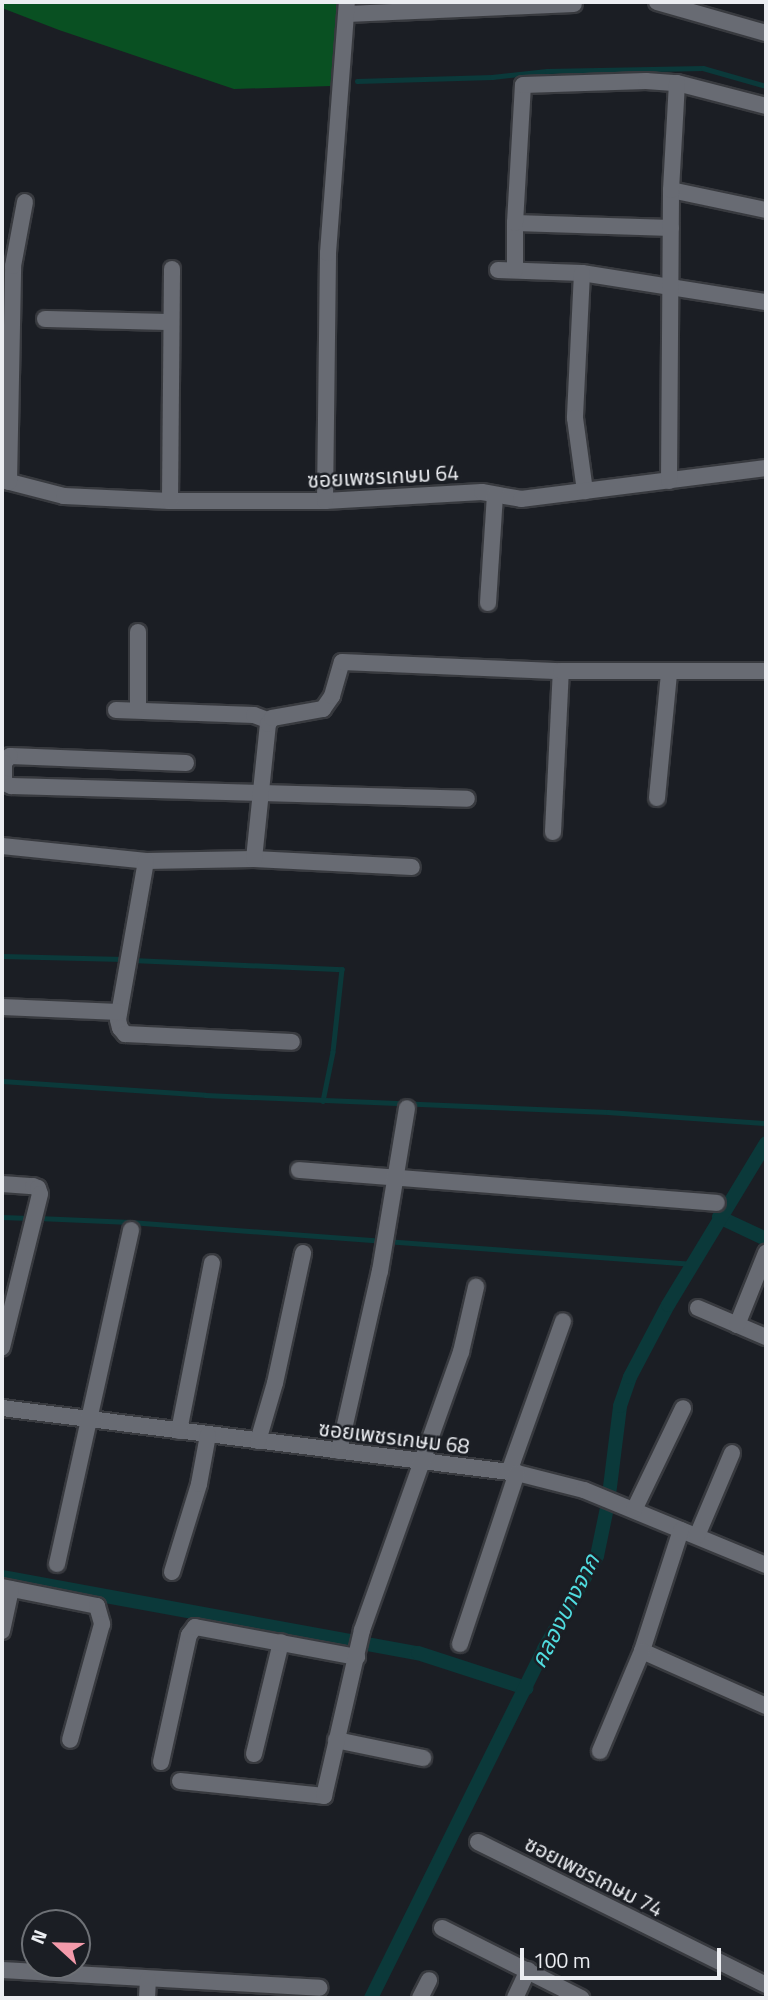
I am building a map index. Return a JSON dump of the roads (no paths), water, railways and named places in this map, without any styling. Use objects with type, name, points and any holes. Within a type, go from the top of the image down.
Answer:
[{"type":"street","points":[[657,2],[766,33]]},
{"type":"street","points":[[324,501],[328,253],[347,8],[574,4]]},
{"type":"street","points":[[516,270],[515,223],[522,86],[646,81],[677,83],[766,106]]},
{"type":"street","points":[[669,481],[671,190],[677,83]]},
{"type":"street","points":[[671,190],[766,211]]},
{"type":"street","points":[[5,481],[8,264],[25,202]]},
{"type":"street","points":[[515,223],[671,228]]},
{"type":"street","points":[[170,501],[172,269]]},
{"type":"street","points":[[498,270],[582,272],[766,302]]},
{"type":"street","points":[[582,272],[575,418],[585,491]]},
{"type":"street","points":[[45,319],[170,322]]},
{"type":"street","name":"ซอยเพชรเกษม 64","points":[[5,481],[64,496],[170,501],[324,501],[482,492],[521,499],[766,468]]},
{"type":"street","points":[[488,603],[495,495]]},
{"type":"street","points":[[138,632],[138,710]]},
{"type":"street","points":[[116,710],[254,715],[270,721],[323,709],[332,696],[342,662],[561,671],[766,671]]},
{"type":"street","points":[[553,832],[561,671]]},
{"type":"street","points":[[657,798],[669,673]]},
{"type":"street","points":[[254,859],[270,721]]},
{"type":"street","points":[[186,763],[10,756],[4,763],[4,783],[11,786],[467,799]]},
{"type":"street","points":[[2,846],[146,861],[254,859],[412,867]]},
{"type":"street","points":[[146,861],[119,1012],[120,1028],[125,1034],[292,1042]]},
{"type":"street","points":[[2,1007],[119,1012]]},
{"type":"street","points":[[339,1451],[390,1223],[407,1108]]},
{"type":"street","points":[[299,1171],[716,1203]]},
{"type":"street","points":[[2,1184],[38,1188],[40,1194],[2,1347]]},
{"type":"street","points":[[57,1564],[131,1230]]},
{"type":"street","points":[[737,1325],[766,1253]]},
{"type":"street","points":[[258,1441],[275,1383],[303,1254]]},
{"type":"street","points":[[179,1431],[212,1264]]},
{"type":"street","points":[[180,1780],[324,1796],[362,1630],[461,1352],[476,1287]]},
{"type":"street","points":[[698,1308],[766,1337]]},
{"type":"street","points":[[460,1644],[563,1321]]},
{"type":"street","name":"ซอยเพชรเกษม 68","points":[[2,1408],[513,1472],[584,1490],[766,1564]]},
{"type":"street","points":[[629,1508],[683,1408]]},
{"type":"street","points":[[172,1572],[199,1484],[208,1435]]},
{"type":"street","points":[[600,1751],[689,1533],[732,1453]]},
{"type":"street","points":[[2,1631],[7,1588],[97,1606],[102,1623],[70,1740]]},
{"type":"street","points":[[161,1762],[189,1635],[195,1627],[358,1653]]},
{"type":"street","points":[[254,1754],[281,1642]]},
{"type":"street","points":[[642,1651],[766,1706]]},
{"type":"street","points":[[337,1740],[423,1758]]},
{"type":"street","name":"ซอยเพชรเกษม 74","points":[[478,1842],[766,1985]]},
{"type":"street","points":[[442,1928],[581,1998]]},
{"type":"street","points":[[2,1970],[148,1979],[237,1991],[319,1988]]},
{"type":"street","points":[[515,1998],[528,1970]]},
{"type":"street","points":[[146,1998],[148,1979]]},
{"type":"street","points":[[420,1998],[429,1980]]},
{"type":"waterway","points":[[357,81],[492,77],[547,71],[703,68],[766,86]]},
{"type":"waterway","points":[[2,956],[123,959]]},
{"type":"waterway","points":[[132,960],[342,969],[333,1052],[323,1101]]},
{"type":"waterway","points":[[2,1081],[205,1095],[608,1112],[766,1123]]},
{"type":"waterway","name":"คลองบางจาก","points":[[371,1998],[544,1649],[597,1556],[608,1503],[620,1406],[630,1377],[668,1305],[766,1143]]},
{"type":"waterway","points":[[2,1217],[29,1218]]},
{"type":"waterway","points":[[719,1217],[766,1239]]},
{"type":"waterway","points":[[38,1218],[130,1222],[693,1264]]},
{"type":"waterway","points":[[2,1577],[418,1653],[526,1688]]}]
